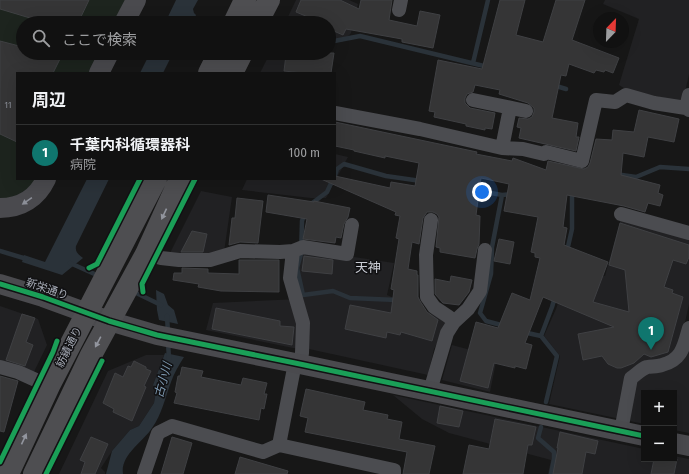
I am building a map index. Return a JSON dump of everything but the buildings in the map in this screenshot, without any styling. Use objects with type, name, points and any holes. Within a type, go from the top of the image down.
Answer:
[{"type":"highway","points":[[237,16],[245,0]]},
{"type":"highway","points":[[261,16],[269,0]]},
{"type":"highway","points":[[210,72],[216,60]]},
{"type":"highway","points":[[232,72],[238,60]]},
{"type":"highway","name":"紡績通り","points":[[8,474],[49,386],[114,263],[156,180]]},
{"type":"highway","points":[[34,474],[91,355],[146,254],[180,180]]},
{"type":"street","points":[[128,16],[136,0]]},
{"type":"street","points":[[100,72],[106,60]]},
{"type":"street","points":[[336,113],[420,129],[502,148],[523,149],[544,154],[546,152],[582,161],[596,100],[615,102],[626,95],[654,103],[688,105]]},
{"type":"street","points":[[473,100],[526,111]]},
{"type":"street","points":[[502,148],[510,108]]},
{"type":"street","points":[[0,208],[9,208],[22,205],[38,192],[45,180]]},
{"type":"street","points":[[621,214],[689,233]]},
{"type":"street","points":[[431,220],[426,255],[427,297],[434,307],[454,322]]},
{"type":"street","points":[[146,254],[167,259],[210,260],[240,251],[280,252],[298,249],[347,254],[352,225]]},
{"type":"street","points":[[279,445],[298,364],[302,353],[304,323],[290,278],[298,249]]},
{"type":"street","points":[[430,392],[442,346],[447,333],[454,322],[468,309],[480,290],[485,250]]},
{"type":"street","name":"新栄通り","points":[[0,284],[43,297],[90,306],[157,335],[184,342],[298,364],[641,435]]},
{"type":"street","points":[[621,431],[631,378],[646,368],[672,362],[684,347],[689,328]]},
{"type":"street","points":[[0,367],[18,372],[49,386]]},
{"type":"street","points":[[144,474],[158,433],[172,426],[263,452],[279,445],[394,470],[394,474]]},
{"type":"street","points":[[677,444],[689,446]]},
{"type":"shaded area","points":[[0,0],[127,0],[119,16],[16,16],[16,60],[98,60],[92,72],[16,72],[16,180],[36,180],[21,194],[12,198],[0,199]]},
{"type":"shaded area","points":[[296,0],[349,0],[358,4],[351,33],[344,41],[336,43],[336,16],[288,16]]},
{"type":"shaded area","points":[[605,0],[689,0],[689,74],[683,102],[627,90],[619,85],[639,19],[629,15],[629,12],[622,12],[603,4]]},
{"type":"shaded area","points":[[266,60],[311,60],[309,72],[260,72]]},
{"type":"shaded area","points":[[336,154],[348,157],[336,179]]},
{"type":"shaded area","points":[[247,180],[336,180],[326,198],[311,198],[242,190]]},
{"type":"shaded area","points":[[201,191],[232,197],[224,252],[168,257]]},
{"type":"shaded area","points":[[621,218],[689,239],[689,304],[684,327],[677,348],[687,355],[689,347],[689,433],[677,431],[677,390],[641,390],[641,423],[549,404],[560,356],[544,336],[556,309],[569,270],[605,276]]},
{"type":"shaded area","points":[[298,251],[394,263],[387,295],[449,321],[434,349],[428,375],[309,349],[293,348],[206,330],[213,303],[300,299],[294,279]]},
{"type":"shaded area","points":[[0,306],[38,319],[47,345],[33,374],[0,364]]},
{"type":"shaded area","points":[[452,345],[497,357],[490,392],[442,380]]},
{"type":"shaded area","points":[[146,355],[164,355],[153,385],[156,391],[154,403],[139,426],[130,430],[112,451],[101,468],[105,474],[59,474],[108,371]]},
{"type":"shaded area","points":[[393,395],[641,448],[641,462],[677,462],[677,457],[689,459],[689,474],[548,474],[551,460],[449,433],[422,419]]},
{"type":"water","points":[[176,0],[198,0],[193,9],[196,16],[168,16]]},
{"type":"water","points":[[146,60],[170,60],[164,72],[140,72]]},
{"type":"water","points":[[86,180],[109,180],[76,246],[77,253],[83,258],[62,275],[22,262],[24,255],[45,262]]},
{"type":"water","points":[[156,290],[164,294],[168,305],[174,310],[178,324],[159,320]]},
{"type":"water","points":[[165,353],[184,357],[174,375],[158,417],[148,433],[128,455],[123,467],[123,474],[106,474],[112,451],[130,430],[139,426],[154,403],[156,391],[153,385]]},
{"type":"waterway","points":[[473,63],[488,0]]},
{"type":"waterway","points":[[336,41],[360,36],[488,67]]},
{"type":"waterway","points":[[553,85],[566,89]]},
{"type":"waterway","points":[[336,172],[337,169],[344,164],[386,176],[421,181]]},
{"type":"waterway","points":[[615,174],[636,177],[660,167],[689,169]]},
{"type":"waterway","points":[[311,204],[327,192],[333,180]]},
{"type":"waterway","points":[[474,190],[502,195],[512,194]]},
{"type":"waterway","points":[[567,251],[572,229],[573,192]]},
{"type":"waterway","points":[[502,195],[492,247],[491,274],[480,313],[486,321],[505,326]]},
{"type":"waterway","points":[[305,213],[302,221],[301,254],[297,268],[303,295],[333,291],[350,298],[397,300]]},
{"type":"waterway","points":[[0,251],[27,259]]},
{"type":"waterway","name":"古小川","points":[[70,263],[99,276]]},
{"type":"waterway","name":"古小川","points":[[132,291],[161,305]]},
{"type":"waterway","points":[[546,402],[557,356],[541,336],[555,297]]},
{"type":"waterway","name":"古小川","points":[[167,316],[168,333]]},
{"type":"waterway","points":[[523,332],[541,336]]},
{"type":"waterway","name":"古小川","points":[[168,342],[169,359]]},
{"type":"waterway","points":[[541,427],[538,438],[554,452],[551,474]]},
{"type":"cycle path","points":[[89,268],[97,264],[139,180]]},
{"type":"cycle path","points":[[143,292],[142,284],[194,180]]},
{"type":"cycle path","points":[[0,284],[43,297],[109,321],[157,335],[641,435]]},
{"type":"cycle path","points":[[0,462],[57,341]]},
{"type":"cycle path","points":[[46,474],[102,361]]},
{"type":"place","name":"千葉内科循環器科","points":[[651,350]]},
{"type":"district","name":"天神","points":[[368,267]]}]
